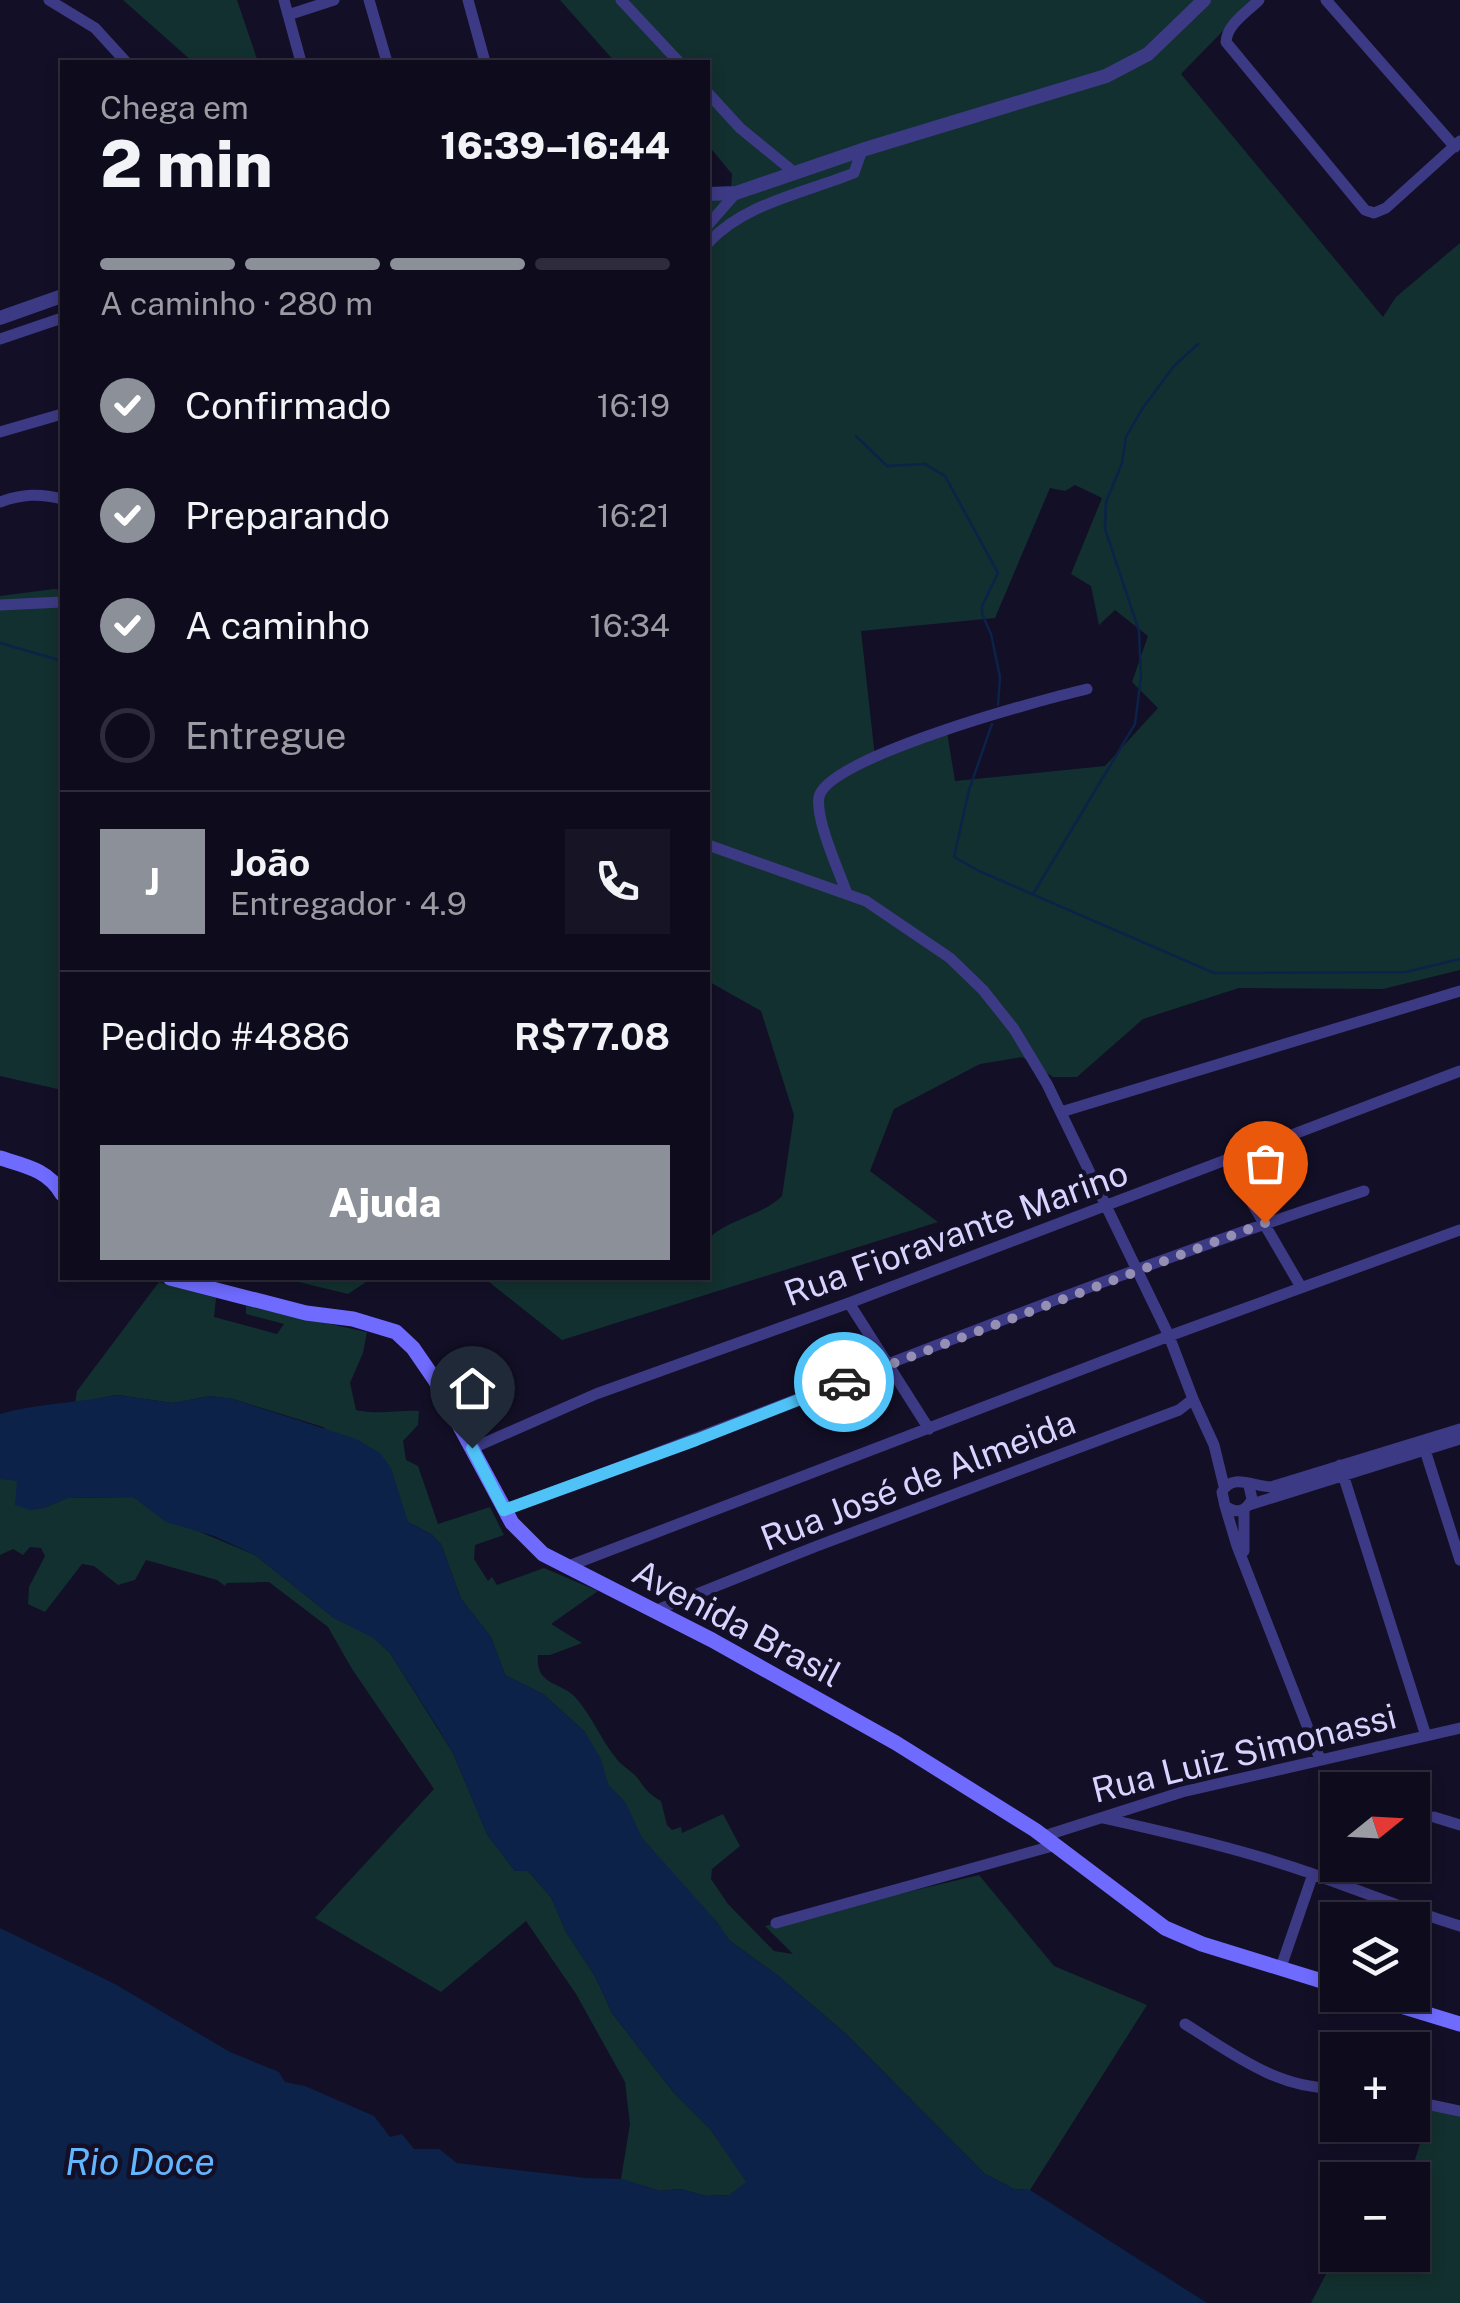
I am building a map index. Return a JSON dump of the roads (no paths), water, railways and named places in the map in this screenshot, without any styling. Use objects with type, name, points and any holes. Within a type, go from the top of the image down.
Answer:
[{"type":"main road","points":[[0,1158],[37,1169],[49,1176],[60,1191]]},
{"type":"main road","name":"Avenida Brasil","points":[[178,1280],[396,1332],[429,1370],[504,1510],[536,1549],[880,1733],[1050,1841],[1166,1928],[1202,1944],[1320,1980]]},
{"type":"main road","points":[[1422,2012],[1460,2024]]},
{"type":"street","points":[[49,0],[95,28],[124,60]]},
{"type":"street","points":[[284,0],[300,60]]},
{"type":"street","points":[[288,15],[334,0]]},
{"type":"street","points":[[369,0],[386,60]]},
{"type":"street","points":[[468,0],[484,60]]},
{"type":"street","points":[[621,0],[678,60]]},
{"type":"street","points":[[710,194],[738,192],[1125,68],[1148,54],[1204,0]]},
{"type":"street","points":[[1260,0],[1227,32],[1226,42],[1364,210],[1374,213],[1386,208],[1458,144],[1326,0]]},
{"type":"street","points":[[710,95],[740,128],[794,173]]},
{"type":"street","points":[[710,241],[744,215],[854,172],[862,150]]},
{"type":"street","points":[[738,192],[744,215]]},
{"type":"street","points":[[710,222],[738,192]]},
{"type":"street","points":[[0,318],[60,297]]},
{"type":"street","points":[[0,338],[60,319]]},
{"type":"street","points":[[0,432],[60,415]]},
{"type":"street","points":[[0,502],[44,494],[60,498]]},
{"type":"street","points":[[0,604],[60,602]]},
{"type":"street","points":[[847,894],[818,798],[835,776],[883,753],[1011,709],[1088,689]]},
{"type":"street","points":[[710,846],[866,901],[968,974],[1014,1029],[1061,1112],[1170,1336],[1214,1445],[1232,1534],[1320,1759]]},
{"type":"street","points":[[1061,1112],[1460,992]]},
{"type":"street","name":"Rua Fioravante Marino","points":[[472,1448],[596,1394],[849,1303],[1460,1071]]},
{"type":"street","points":[[1227,1160],[1301,1287]]},
{"type":"street","points":[[504,1510],[1138,1270],[1364,1191]]},
{"type":"street","points":[[566,1567],[1170,1336],[1460,1230]]},
{"type":"street","points":[[849,1303],[929,1429]]},
{"type":"street","name":"Rua José de Almeida","points":[[654,1612],[835,1539],[1179,1410],[1193,1396]]},
{"type":"street","points":[[1225,1506],[1230,1510],[1246,1508],[1460,1429]]},
{"type":"street","points":[[1423,1445],[1460,1439]]},
{"type":"street","points":[[1423,1445],[1460,1560]]},
{"type":"street","points":[[1224,1486],[1236,1480],[1249,1486],[1271,1487],[1343,1470]]},
{"type":"street","points":[[1343,1470],[1426,1736]]},
{"type":"street","points":[[1244,1561],[1246,1508],[1252,1499],[1249,1486]]},
{"type":"street","name":"Rua Luiz Simonassi","points":[[776,1923],[1050,1841],[1099,1817],[1182,1792],[1460,1728]]},
{"type":"street","points":[[1099,1817],[1201,1840],[1313,1874],[1372,1902]]},
{"type":"street","points":[[1434,1818],[1460,1825]]},
{"type":"street","points":[[1281,1967],[1313,1874]]},
{"type":"street","points":[[1430,1920],[1460,1926]]},
{"type":"street","points":[[1184,2024],[1291,2084],[1320,2088]]},
{"type":"street","points":[[1430,2105],[1460,2111]]},
{"type":"water","name":"Rio Doce","points":[[117,1395],[173,1403],[210,1396],[233,1399],[356,1439],[380,1453],[391,1468],[408,1522],[441,1544],[461,1599],[491,1637],[505,1675],[543,1694],[585,1732],[601,1759],[608,1784],[626,1803],[642,1838],[730,1941],[776,1974],[846,2034],[985,2174],[1014,2189],[1030,2190],[1207,2303],[0,2303],[0,1928],[115,1984],[230,2052],[279,2072],[285,2082],[305,2086],[374,2116],[390,2137],[402,2134],[414,2149],[439,2149],[457,2163],[622,2179],[660,2191],[681,2189],[706,2196],[730,2195],[746,2182],[711,2130],[674,2093],[612,2013],[595,1976],[566,1932],[551,1897],[528,1871],[515,1871],[487,1834],[453,1753],[390,1653],[373,1638],[334,1618],[255,1555],[214,1536],[166,1522],[133,1497],[68,1498],[30,1510],[15,1505],[17,1481],[0,1479],[0,1414]]},
{"type":"waterway","points":[[1033,894],[1135,724],[1141,677],[1139,631],[1105,529],[1106,502],[1122,463],[1126,437],[1142,409],[1174,366],[1198,344]]},
{"type":"waterway","points":[[856,436],[887,466],[925,464],[945,476],[998,573],[982,606],[1000,677],[998,705]]},
{"type":"waterway","points":[[0,643],[60,660]]},
{"type":"waterway","points":[[992,724],[969,790],[954,857],[979,871],[1214,973],[1406,972],[1460,959]]}]
